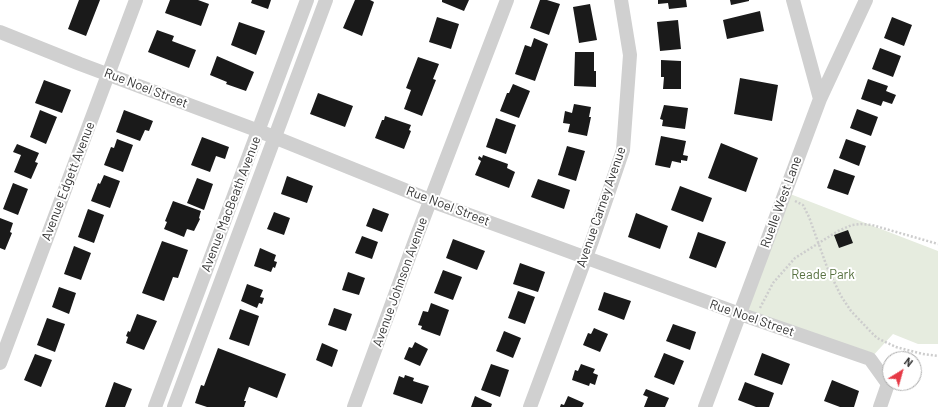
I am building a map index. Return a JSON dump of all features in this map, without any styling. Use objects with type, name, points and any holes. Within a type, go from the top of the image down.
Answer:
[{"type":"street","name":"Avenue Edgett Avenue","points":[[0,363],[136,0]]},
{"type":"street","name":"Avenue MacBeath Avenue","points":[[155,407],[307,0]]},
{"type":"street","name":"Avenue MacBeath Avenue","points":[[177,400],[326,0]]},
{"type":"street","name":"Avenue Johnson Avenue","points":[[354,407],[430,200],[507,0]]},
{"type":"street","name":"Avenue Carney Avenue","points":[[530,407],[623,150],[630,55],[621,0]]},
{"type":"street","points":[[793,0],[820,99]]},
{"type":"street","name":"Ruelle West Lane","points":[[705,407],[820,99],[866,0]]},
{"type":"street","name":"Rue Noel Street","points":[[0,32],[275,137],[442,205],[740,314],[870,359],[888,384],[880,407]]},
{"type":"street","points":[[162,387],[177,400]]},
{"type":"path","points":[[783,196],[803,205],[809,217],[831,277],[841,296],[851,311],[877,338],[896,347],[922,354],[938,356]]},
{"type":"path","points":[[754,319],[773,283],[791,261],[799,254],[845,228],[862,224],[885,228],[938,244]]},
{"type":"green space","name":"Reade Park","points":[[785,192],[938,251],[938,344],[918,344],[893,334],[870,359],[740,314]]},
{"type":"building","points":[[79,0],[100,0],[86,36],[68,29]]},
{"type":"building","points":[[170,0],[198,0],[209,4],[201,26],[165,13]]},
{"type":"building","points":[[252,0],[271,0],[268,9],[251,3]]},
{"type":"building","points":[[355,0],[370,0],[374,2],[362,36],[343,28]]},
{"type":"building","points":[[442,0],[469,0],[464,11],[442,2]]},
{"type":"building","points":[[540,0],[547,0],[560,4],[549,35],[530,28]]},
{"type":"building","points":[[658,0],[686,0],[687,7],[669,9],[668,3],[658,4]]},
{"type":"building","points":[[730,0],[749,0],[749,1],[731,5]]},
{"type":"building","points":[[590,4],[597,40],[579,43],[573,7]]},
{"type":"building","points":[[760,11],[764,31],[727,39],[723,20]]},
{"type":"building","points":[[437,17],[459,24],[451,49],[429,42]]},
{"type":"building","points":[[892,17],[912,25],[904,46],[884,38]]},
{"type":"building","points":[[678,20],[681,49],[660,51],[657,22]]},
{"type":"building","points":[[239,22],[265,31],[256,55],[231,45]]},
{"type":"building","points":[[157,30],[174,36],[172,41],[196,50],[189,68],[148,52]]},
{"type":"building","points":[[534,38],[548,44],[535,81],[515,74],[525,45],[531,47]]},
{"type":"building","points":[[880,48],[901,56],[893,77],[872,69]]},
{"type":"building","points":[[575,52],[594,52],[596,87],[574,86]]},
{"type":"building","points":[[217,56],[254,72],[246,91],[226,84],[227,82],[210,75]]},
{"type":"building","points":[[418,57],[439,64],[433,79],[436,80],[422,116],[404,109],[411,90],[406,88]]},
{"type":"building","points":[[661,60],[681,61],[681,89],[663,89],[664,77],[661,77]]},
{"type":"building","points":[[740,78],[778,85],[772,121],[734,114]]},
{"type":"building","points":[[868,79],[888,86],[886,91],[896,95],[892,104],[883,101],[881,106],[861,99]]},
{"type":"building","points":[[44,80],[71,90],[62,113],[35,103]]},
{"type":"building","points":[[513,84],[530,91],[519,118],[500,111],[507,93],[509,93]]},
{"type":"building","points":[[318,93],[353,106],[345,127],[310,114]]},
{"type":"building","points":[[574,104],[591,107],[589,117],[591,117],[587,136],[568,132],[570,124],[563,123],[565,111],[572,113]]},
{"type":"building","points":[[664,105],[688,108],[685,129],[662,126],[663,120],[660,119]]},
{"type":"building","points":[[857,109],[878,117],[871,136],[850,128]]},
{"type":"building","points":[[40,110],[57,117],[46,144],[30,137]]},
{"type":"building","points":[[124,110],[153,121],[149,131],[145,130],[140,141],[116,132]]},
{"type":"building","points":[[385,116],[411,125],[409,130],[411,131],[404,149],[375,138]]},
{"type":"building","points":[[496,118],[516,125],[506,154],[486,147]]},
{"type":"building","points":[[661,136],[686,141],[683,155],[688,156],[687,161],[681,160],[681,163],[672,161],[670,168],[655,165]]},
{"type":"building","points":[[202,137],[229,147],[225,159],[216,156],[210,172],[191,165]]},
{"type":"building","points":[[117,139],[133,145],[123,172],[104,165],[111,147],[114,148]]},
{"type":"building","points":[[846,139],[866,146],[859,166],[839,158]]},
{"type":"building","points":[[721,143],[758,158],[746,192],[708,178]]},
{"type":"building","points":[[17,144],[39,153],[35,162],[38,163],[31,179],[14,172],[21,155],[13,152]]},
{"type":"building","points":[[567,146],[585,151],[576,181],[558,175]]},
{"type":"building","points":[[483,155],[508,164],[507,168],[515,172],[509,188],[475,175],[481,161],[478,159],[479,156],[482,158]]},
{"type":"building","points":[[834,169],[855,176],[848,195],[827,188]]},
{"type":"building","points":[[104,175],[120,181],[110,208],[91,201],[98,183],[100,184]]},
{"type":"building","points":[[287,176],[313,186],[307,203],[281,194]]},
{"type":"building","points":[[197,178],[213,184],[204,210],[187,203]]},
{"type":"building","points":[[538,179],[570,190],[564,209],[531,197]]},
{"type":"building","points":[[13,183],[28,189],[18,215],[3,209]]},
{"type":"building","points":[[680,186],[712,198],[703,222],[671,210]]},
{"type":"building","points":[[173,201],[201,211],[200,219],[194,231],[187,229],[184,237],[164,229],[167,222],[165,221]]},
{"type":"building","points":[[373,208],[389,214],[382,232],[366,226]]},
{"type":"building","points":[[88,209],[104,215],[94,243],[78,237]]},
{"type":"building","points":[[274,212],[290,218],[284,235],[267,229]]},
{"type":"building","points":[[636,213],[668,226],[660,249],[628,237]]},
{"type":"building","points":[[0,218],[13,223],[10,232],[12,233],[5,250],[0,248]]},
{"type":"building","points":[[848,230],[853,243],[839,248],[834,235]]},
{"type":"building","points":[[698,232],[726,242],[716,268],[689,258]]},
{"type":"building","points":[[362,236],[378,242],[372,259],[355,253]]},
{"type":"building","points":[[453,239],[485,251],[477,270],[446,258]]},
{"type":"building","points":[[162,241],[188,250],[178,278],[173,277],[164,301],[142,293]]},
{"type":"building","points":[[74,246],[91,253],[81,280],[64,274]]},
{"type":"building","points":[[260,248],[276,255],[274,261],[277,262],[275,268],[273,267],[271,272],[254,266]]},
{"type":"building","points":[[520,263],[545,272],[538,292],[513,284]]},
{"type":"building","points":[[443,270],[462,277],[453,300],[434,293]]},
{"type":"building","points":[[348,272],[365,278],[359,295],[342,290]]},
{"type":"building","points":[[247,284],[263,290],[260,297],[264,298],[262,304],[259,303],[257,308],[241,301]]},
{"type":"building","points":[[59,287],[76,293],[69,314],[52,307]]},
{"type":"building","points":[[518,291],[535,297],[525,324],[508,318]]},
{"type":"building","points":[[604,292],[631,301],[624,320],[598,310]]},
{"type":"building","points":[[431,303],[449,310],[440,336],[421,329],[422,326],[418,325],[423,311],[428,312]]},
{"type":"building","points":[[334,308],[352,314],[346,331],[328,325]]},
{"type":"building","points":[[240,309],[259,316],[249,346],[229,339]]},
{"type":"building","points":[[137,314],[157,321],[144,350],[126,343],[128,337],[126,336],[128,331],[130,332]]},
{"type":"building","points":[[47,318],[65,324],[55,352],[37,345]]},
{"type":"building","points":[[673,324],[696,332],[690,350],[666,341]]},
{"type":"building","points":[[594,328],[608,334],[600,352],[583,345],[588,333],[591,334]]},
{"type":"building","points":[[504,331],[521,338],[513,358],[496,351]]},
{"type":"building","points":[[415,342],[428,349],[420,366],[404,359],[409,347],[412,348]]},
{"type":"building","points":[[322,343],[338,350],[332,367],[316,360]]},
{"type":"building","points":[[218,348],[286,374],[277,398],[249,387],[244,401],[246,401],[244,407],[207,407],[195,403],[201,385],[204,386]]},
{"type":"building","points":[[664,353],[684,361],[674,385],[654,377]]},
{"type":"building","points":[[762,353],[790,364],[782,385],[754,375]]},
{"type":"building","points":[[35,354],[52,360],[41,387],[24,380]]},
{"type":"building","points":[[491,364],[509,370],[500,397],[481,390]]},
{"type":"building","points":[[581,364],[595,369],[593,373],[598,375],[595,385],[590,383],[589,386],[572,380],[575,370],[578,371]]},
{"type":"building","points":[[405,375],[414,378],[413,381],[429,386],[422,404],[393,394],[399,376],[404,378]]},
{"type":"building","points":[[832,380],[859,391],[854,407],[840,407],[824,401]]},
{"type":"building","points":[[114,382],[132,389],[125,407],[105,407]]},
{"type":"building","points":[[745,382],[774,393],[769,407],[756,407],[738,400]]},
{"type":"building","points":[[646,389],[669,398],[665,407],[644,407],[648,397],[643,395]]},
{"type":"building","points":[[475,396],[492,404],[491,407],[471,407]]},
{"type":"building","points":[[568,396],[584,403],[582,407],[560,407],[561,404],[564,405]]}]
